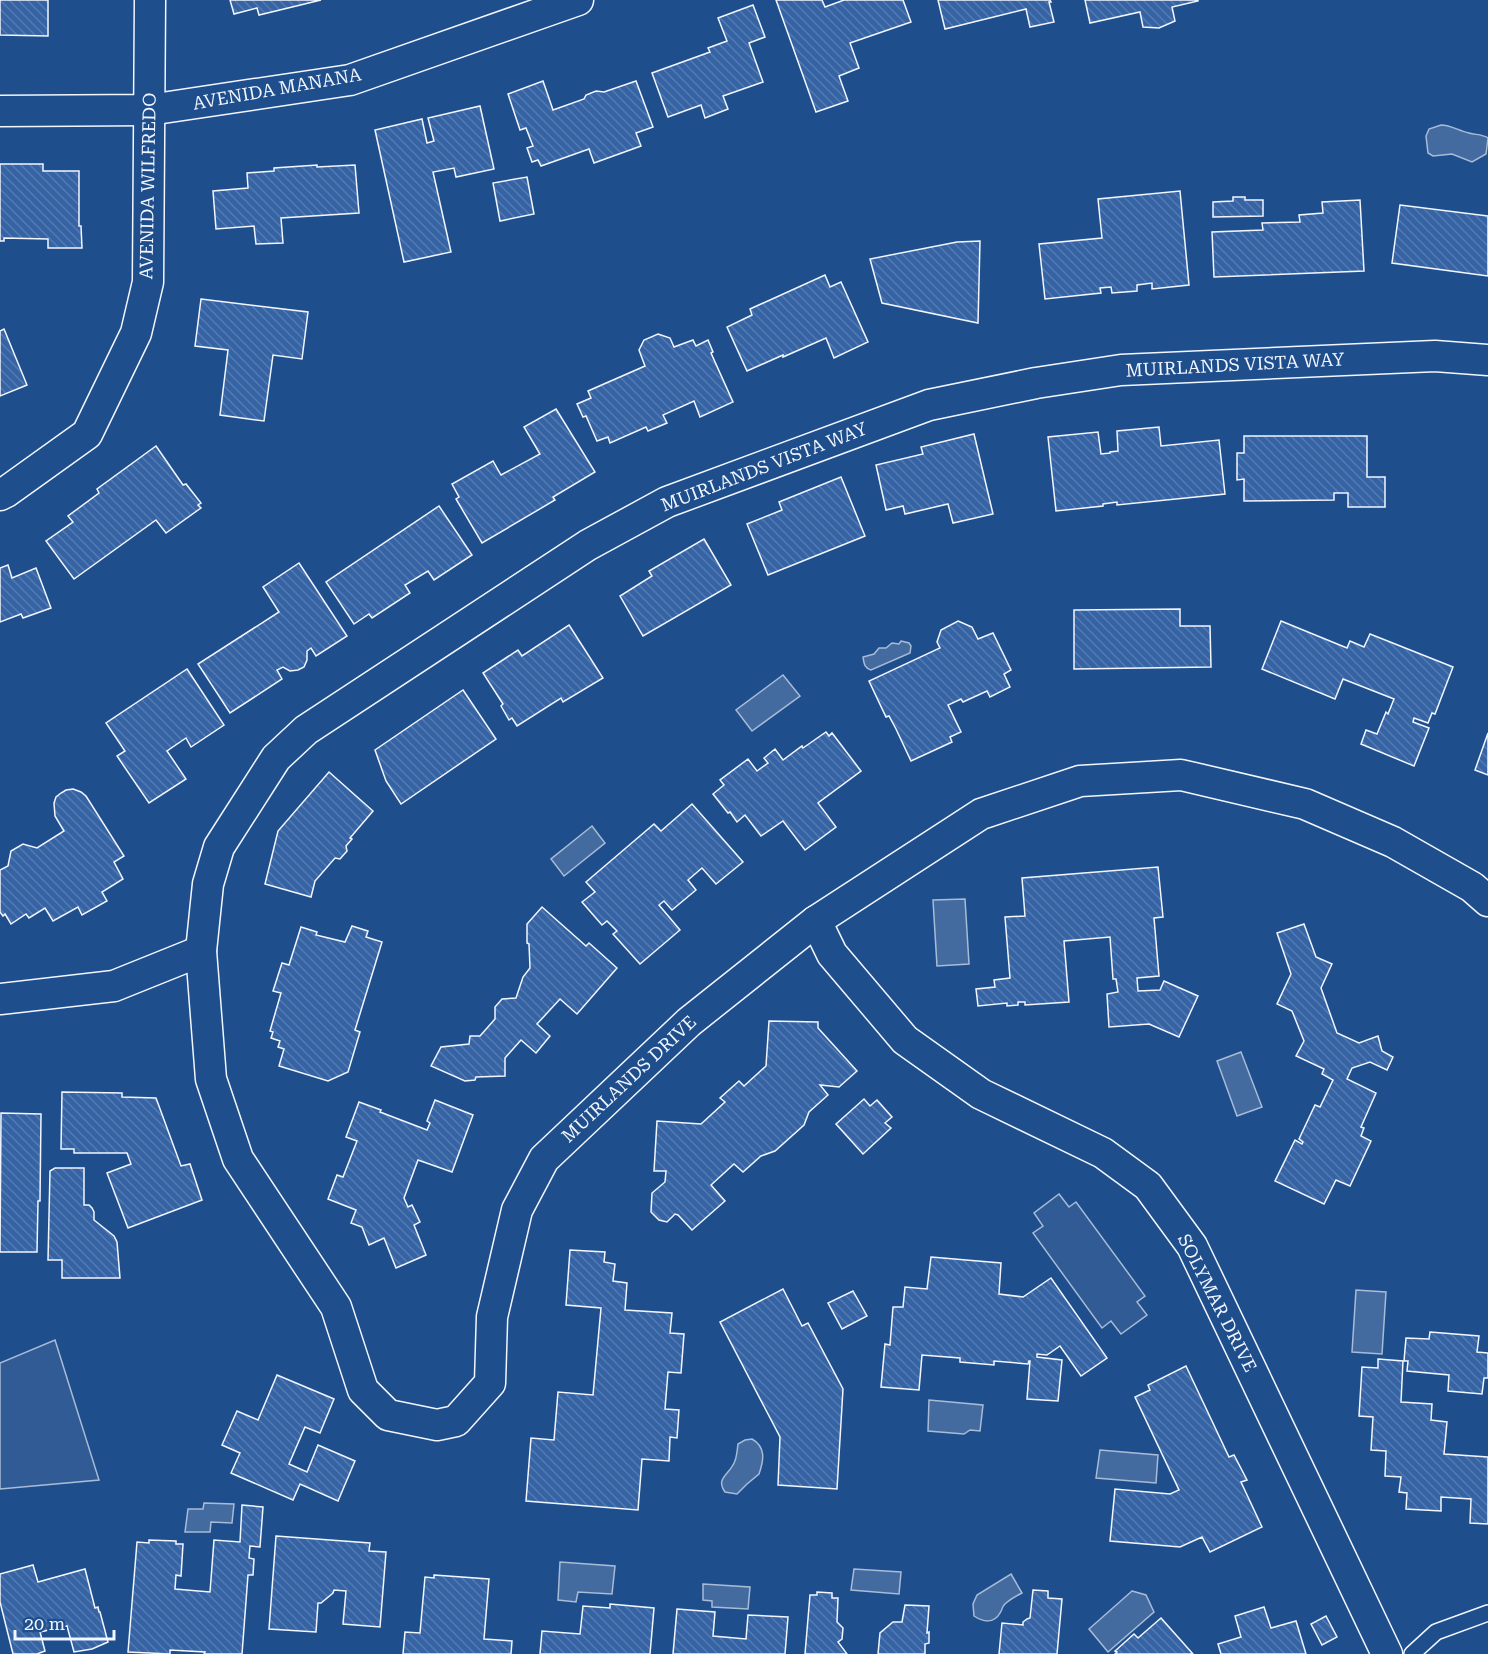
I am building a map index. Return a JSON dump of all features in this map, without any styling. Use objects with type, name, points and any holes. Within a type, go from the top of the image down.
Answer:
[{"type":"street","name":"AVENIDA WILFREDO","points":[[0,495],[87,434],[136,333],[148,282],[150,0]]},
{"type":"street","name":"AVENIDA MANANA","points":[[0,111],[149,110],[350,80],[578,0]]},
{"type":"street","name":"MUIRLANDS VISTA WAY","points":[[201,951],[208,884],[219,847],[276,758],[306,730],[578,551],[667,502],[929,405],[1036,383],[1132,369],[1435,356],[1488,360]]},
{"type":"street","name":"MUIRLANDS DRIVE","points":[[201,951],[211,1079],[238,1159],[336,1307],[363,1390],[388,1414],[436,1425],[456,1420],[490,1383],[492,1317],[512,1231],[518,1210],[544,1159],[689,1022],[816,921],[981,814],[1080,781],[1181,775],[1305,804],[1393,842],[1472,888],[1488,901]]},
{"type":"street","name":"SOLYMAR DRIVE","points":[[816,921],[832,954],[905,1040],[981,1094],[1103,1153],[1148,1186],[1192,1246],[1387,1654]]},
{"type":"street","points":[[0,999],[114,986],[201,951]]},
{"type":"lane","points":[[1412,1654],[1436,1632],[1488,1613]]},
{"type":"shaded area","points":[[1441,125],[1488,138],[1486,154],[1472,162],[1452,154],[1433,156],[1428,153],[1426,136],[1429,129]]},
{"type":"shaded area","points":[[901,641],[909,643],[910,653],[871,670],[866,667],[863,657],[874,654],[879,648],[886,648],[892,643],[899,644]]},
{"type":"shaded area","points":[[783,675],[800,696],[752,731],[736,710]]},
{"type":"shaded area","points":[[592,826],[605,843],[564,876],[551,859]]},
{"type":"shaded area","points":[[965,899],[969,964],[937,966],[933,900]]},
{"type":"shaded area","points":[[1241,1052],[1262,1107],[1237,1116],[1217,1061]]},
{"type":"shaded area","points":[[1059,1194],[1069,1207],[1076,1202],[1145,1296],[1137,1302],[1147,1315],[1121,1334],[1111,1321],[1102,1328],[1033,1233],[1043,1226],[1034,1213]]},
{"type":"shaded area","points":[[1356,1290],[1386,1292],[1382,1354],[1352,1352]]},
{"type":"shaded area","points":[[55,1340],[99,1480],[0,1489],[0,1363]]},
{"type":"shaded area","points":[[929,1400],[983,1405],[980,1431],[970,1430],[964,1434],[928,1431]]},
{"type":"shaded area","points":[[752,1439],[760,1446],[763,1454],[759,1474],[737,1494],[725,1492],[722,1481],[734,1463],[738,1444]]},
{"type":"shaded area","points":[[1100,1450],[1158,1455],[1156,1483],[1096,1478]]},
{"type":"shaded area","points":[[204,1503],[234,1504],[232,1523],[211,1522],[210,1532],[185,1532],[188,1509],[203,1509]]},
{"type":"shaded area","points":[[560,1562],[615,1566],[612,1594],[578,1592],[576,1602],[558,1600]]},
{"type":"shaded area","points":[[854,1569],[901,1572],[899,1594],[851,1590]]},
{"type":"shaded area","points":[[1011,1574],[1022,1593],[1005,1604],[995,1619],[985,1621],[974,1616],[973,1604],[977,1595]]},
{"type":"shaded area","points":[[703,1584],[750,1587],[748,1609],[712,1607],[712,1601],[703,1600]]},
{"type":"shaded area","points":[[1132,1591],[1146,1595],[1154,1612],[1108,1652],[1089,1629]]},
{"type":"building","points":[[0,0],[48,0],[48,36],[0,35]]},
{"type":"building","points":[[230,0],[321,0],[259,15],[257,8],[234,14]]},
{"type":"building","points":[[776,0],[822,0],[825,7],[844,0],[903,0],[911,22],[850,43],[859,68],[839,76],[848,101],[816,112]]},
{"type":"building","points":[[938,0],[1050,0],[1054,22],[1030,27],[1026,9],[945,29]]},
{"type":"building","points":[[1085,0],[1198,1],[1172,7],[1175,21],[1159,28],[1143,27],[1140,12],[1090,23]]},
{"type":"building","points":[[753,5],[765,37],[749,43],[763,82],[723,96],[728,109],[705,118],[701,105],[668,117],[652,73],[710,52],[708,48],[727,41],[718,18]]},
{"type":"building","points":[[543,81],[553,110],[584,99],[586,95],[596,91],[604,92],[636,81],[653,127],[636,133],[641,146],[594,163],[589,149],[541,166],[538,160],[532,162],[527,148],[533,146],[526,128],[520,130],[508,94]]},
{"type":"building","points":[[480,106],[494,169],[456,177],[454,168],[433,172],[451,252],[404,262],[375,130],[422,119],[427,143],[434,141],[428,118]]},
{"type":"building","points":[[0,164],[43,164],[43,171],[79,171],[79,226],[81,226],[82,248],[48,248],[48,239],[4,238],[4,241],[0,241]]},
{"type":"building","points":[[317,165],[317,167],[355,165],[359,213],[281,218],[283,243],[256,244],[254,226],[216,229],[213,191],[248,188],[247,173],[274,171],[274,168]]},
{"type":"building","points":[[527,177],[534,214],[500,221],[493,183]]},
{"type":"building","points":[[1180,191],[1189,285],[1152,289],[1152,283],[1137,285],[1137,291],[1112,293],[1111,287],[1100,288],[1101,293],[1045,299],[1039,244],[1102,238],[1098,199]]},
{"type":"building","points":[[1233,197],[1263,200],[1263,216],[1213,217],[1213,202],[1233,201]]},
{"type":"building","points":[[1360,200],[1364,271],[1214,277],[1212,232],[1263,230],[1262,223],[1300,222],[1299,215],[1323,213],[1322,202]]},
{"type":"building","points":[[1400,205],[1488,216],[1488,276],[1392,263]]},
{"type":"building","points":[[980,241],[978,323],[882,303],[870,259],[957,242]]},
{"type":"building","points":[[825,275],[830,287],[841,282],[868,342],[834,358],[826,338],[747,371],[727,327],[752,315],[750,309]]},
{"type":"building","points":[[201,299],[308,312],[302,359],[273,355],[264,421],[220,415],[228,350],[195,346]]},
{"type":"building","points":[[4,329],[27,385],[0,396],[0,331]]},
{"type":"building","points":[[658,334],[670,338],[674,347],[693,340],[696,346],[708,340],[713,352],[711,353],[733,402],[700,417],[694,401],[663,415],[667,423],[648,431],[646,427],[610,443],[608,437],[597,441],[586,416],[583,417],[577,404],[591,398],[588,391],[645,366],[639,350],[644,340]]},
{"type":"building","points":[[556,409],[595,472],[553,497],[555,500],[482,543],[456,499],[459,497],[452,484],[493,461],[501,475],[540,454],[524,427]]},
{"type":"building","points":[[1159,427],[1161,446],[1219,440],[1225,494],[1117,505],[1117,502],[1103,504],[1103,506],[1056,511],[1048,437],[1098,432],[1101,454],[1118,451],[1117,431]]},
{"type":"building","points":[[974,434],[993,514],[953,523],[948,504],[905,514],[903,506],[886,510],[876,465],[923,454],[921,447]]},
{"type":"building","points":[[1244,436],[1367,436],[1367,477],[1385,477],[1385,507],[1348,507],[1348,493],[1334,493],[1334,500],[1244,501],[1244,479],[1237,480],[1237,453],[1244,453]]},
{"type":"building","points":[[156,446],[183,485],[186,484],[201,503],[198,505],[201,508],[166,533],[156,520],[74,579],[46,541],[73,522],[68,516],[99,493],[97,489]]},
{"type":"building","points":[[841,477],[865,536],[768,575],[747,524],[782,510],[779,502]]},
{"type":"building","points":[[439,506],[472,555],[434,580],[428,571],[405,585],[410,593],[372,618],[369,614],[354,624],[326,582]]},
{"type":"building","points":[[704,539],[731,585],[643,636],[620,596],[652,576],[649,571]]},
{"type":"building","points":[[299,563],[347,636],[316,656],[311,648],[307,651],[304,667],[298,670],[290,671],[283,667],[277,670],[282,679],[230,713],[198,664],[279,612],[263,587]]},
{"type":"building","points":[[8,565],[12,578],[36,568],[51,608],[23,618],[21,614],[0,622],[0,568]]},
{"type":"building","points":[[1180,609],[1180,626],[1210,626],[1211,667],[1074,669],[1074,610]]},
{"type":"building","points":[[958,621],[972,627],[978,639],[993,633],[1011,670],[1004,674],[1010,687],[990,697],[987,691],[963,702],[961,699],[948,705],[961,732],[950,737],[952,742],[911,761],[869,681],[940,648],[937,642],[941,630]]},
{"type":"building","points":[[1281,621],[1347,648],[1350,641],[1364,647],[1370,634],[1453,667],[1435,714],[1432,713],[1428,723],[1414,718],[1413,722],[1429,728],[1414,766],[1361,744],[1366,730],[1377,734],[1394,699],[1343,679],[1335,699],[1262,669]]},
{"type":"building","points":[[569,625],[603,678],[563,702],[561,698],[517,726],[512,718],[509,720],[501,706],[503,704],[483,673],[518,650],[522,656]]},
{"type":"building","points":[[187,669],[224,725],[191,747],[186,738],[167,751],[186,779],[149,803],[117,756],[125,751],[106,723]]},
{"type":"building","points":[[463,690],[496,739],[401,804],[386,781],[375,750]]},
{"type":"building","points":[[826,732],[829,736],[832,733],[861,771],[818,803],[836,827],[805,850],[783,821],[761,836],[745,815],[737,822],[713,794],[724,785],[720,780],[748,759],[757,771],[768,763],[764,758],[775,749],[783,760]]},
{"type":"building","points":[[1488,733],[1488,775],[1475,770]]},
{"type":"building","points":[[329,772],[373,811],[350,838],[352,839],[346,846],[347,851],[340,859],[335,858],[315,881],[311,897],[265,884],[278,831]]},
{"type":"building","points":[[73,789],[86,796],[124,856],[114,862],[123,879],[102,892],[107,901],[82,915],[78,907],[53,921],[45,908],[29,918],[26,914],[11,924],[5,914],[3,916],[0,912],[0,870],[8,866],[11,851],[23,844],[37,848],[64,831],[55,816],[54,803],[56,797],[61,793]]},
{"type":"building","points":[[692,804],[743,862],[716,884],[702,868],[688,880],[696,890],[672,910],[664,901],[659,905],[680,930],[640,964],[613,934],[617,931],[607,921],[602,925],[582,902],[595,892],[586,882],[654,824],[661,831]]},
{"type":"building","points":[[1158,867],[1163,917],[1154,918],[1159,976],[1137,978],[1138,991],[1160,990],[1164,981],[1198,996],[1179,1037],[1149,1024],[1109,1027],[1107,994],[1118,992],[1116,979],[1113,979],[1110,937],[1064,941],[1069,1002],[1025,1005],[1025,1002],[1018,1002],[1018,1005],[1007,1006],[1007,1003],[978,1006],[976,989],[995,987],[994,980],[1010,978],[1005,917],[1025,916],[1022,878]]},
{"type":"building","points":[[542,907],[586,946],[589,943],[617,968],[577,1014],[560,999],[537,1024],[550,1036],[536,1053],[521,1040],[505,1058],[505,1076],[476,1077],[475,1080],[465,1081],[431,1066],[441,1047],[469,1044],[470,1036],[480,1036],[495,1019],[495,1007],[502,999],[516,998],[523,977],[530,968],[527,924]]},
{"type":"building","points":[[1304,924],[1316,957],[1332,964],[1321,988],[1337,1033],[1359,1043],[1378,1036],[1382,1051],[1393,1057],[1387,1070],[1370,1062],[1352,1068],[1347,1079],[1376,1093],[1361,1127],[1364,1128],[1361,1136],[1371,1141],[1350,1186],[1336,1180],[1324,1204],[1275,1181],[1295,1140],[1302,1144],[1303,1142],[1299,1139],[1315,1105],[1320,1107],[1333,1080],[1322,1074],[1324,1069],[1296,1056],[1304,1041],[1292,1011],[1277,1004],[1291,974],[1277,933]]},
{"type":"building","points":[[352,926],[368,931],[366,937],[382,942],[355,1030],[360,1032],[348,1072],[328,1081],[279,1066],[284,1049],[278,1047],[280,1041],[271,1038],[273,1032],[270,1031],[281,993],[273,991],[282,963],[289,965],[301,927],[317,932],[316,935],[345,942]]},
{"type":"building","points":[[769,1021],[818,1022],[818,1028],[857,1071],[839,1087],[820,1085],[828,1095],[809,1112],[804,1125],[775,1151],[761,1156],[743,1172],[734,1164],[711,1185],[725,1201],[692,1230],[675,1214],[667,1222],[659,1220],[651,1212],[652,1193],[665,1182],[666,1171],[654,1171],[657,1121],[701,1124],[725,1102],[720,1098],[739,1081],[744,1086],[766,1066]]},
{"type":"building","points":[[62,1092],[122,1093],[122,1097],[156,1098],[181,1166],[190,1164],[202,1200],[128,1228],[107,1173],[131,1164],[127,1153],[74,1153],[74,1149],[61,1149]]},
{"type":"building","points":[[864,1099],[870,1106],[877,1100],[892,1117],[885,1123],[891,1128],[863,1154],[836,1124]]},
{"type":"building","points":[[435,1100],[473,1115],[452,1172],[418,1160],[404,1198],[408,1207],[412,1205],[420,1222],[414,1225],[426,1255],[396,1268],[384,1238],[369,1245],[362,1227],[351,1223],[356,1210],[328,1199],[337,1175],[343,1177],[357,1141],[346,1137],[359,1102],[427,1130],[430,1123],[427,1121]]},
{"type":"building","points":[[1,1113],[41,1114],[37,1252],[0,1252]]},
{"type":"building","points":[[55,1168],[84,1168],[84,1205],[92,1208],[94,1220],[114,1236],[117,1242],[120,1278],[62,1278],[62,1260],[48,1260],[50,1171]]},
{"type":"building","points":[[570,1250],[605,1252],[604,1262],[615,1264],[613,1281],[627,1283],[625,1310],[672,1313],[670,1333],[684,1334],[681,1373],[668,1372],[665,1409],[679,1410],[677,1438],[670,1437],[669,1461],[642,1459],[638,1510],[526,1501],[531,1438],[554,1440],[558,1392],[593,1395],[601,1308],[566,1305]]},
{"type":"building","points":[[931,1257],[1001,1263],[999,1294],[1023,1297],[1051,1278],[1107,1358],[1081,1376],[1060,1346],[1047,1355],[1037,1354],[1037,1357],[1062,1360],[1058,1401],[1027,1399],[1030,1361],[1028,1364],[994,1361],[994,1365],[960,1362],[960,1358],[922,1355],[919,1390],[881,1387],[885,1344],[890,1345],[893,1307],[903,1307],[905,1287],[927,1289]]},
{"type":"building","points":[[783,1289],[802,1326],[808,1323],[843,1389],[837,1489],[778,1485],[780,1437],[720,1322]]},
{"type":"building","points":[[853,1291],[867,1316],[842,1329],[828,1303]]},
{"type":"building","points":[[1430,1332],[1479,1336],[1477,1352],[1488,1353],[1488,1378],[1484,1378],[1482,1394],[1448,1391],[1449,1375],[1407,1371],[1408,1361],[1404,1361],[1406,1338],[1429,1339]]},
{"type":"building","points":[[1378,1359],[1403,1361],[1401,1402],[1432,1404],[1431,1420],[1447,1422],[1444,1454],[1488,1457],[1488,1524],[1470,1523],[1471,1499],[1441,1497],[1441,1511],[1406,1509],[1407,1493],[1399,1492],[1401,1477],[1385,1476],[1386,1451],[1371,1450],[1373,1417],[1359,1416],[1362,1367],[1378,1368]]},
{"type":"building","points":[[1186,1366],[1229,1457],[1234,1455],[1247,1480],[1241,1482],[1262,1527],[1210,1552],[1202,1537],[1180,1547],[1110,1541],[1115,1489],[1170,1494],[1179,1490],[1135,1397],[1150,1390],[1148,1385]]},
{"type":"building","points":[[277,1375],[334,1399],[320,1433],[305,1427],[289,1464],[307,1472],[318,1445],[355,1461],[338,1501],[300,1484],[293,1500],[231,1473],[240,1453],[222,1445],[237,1411],[258,1420]]},
{"type":"building","points":[[242,1505],[263,1507],[260,1547],[250,1546],[249,1558],[254,1559],[253,1575],[248,1575],[242,1654],[204,1654],[205,1652],[170,1650],[170,1654],[128,1652],[137,1542],[176,1541],[176,1544],[183,1544],[181,1576],[176,1575],[175,1589],[210,1592],[214,1540],[240,1542]]},
{"type":"building","points":[[276,1536],[370,1543],[369,1551],[386,1552],[380,1627],[343,1624],[346,1591],[334,1590],[321,1603],[318,1603],[316,1632],[269,1629]]},
{"type":"building","points":[[33,1565],[38,1582],[85,1569],[95,1608],[98,1607],[100,1612],[108,1642],[92,1649],[74,1652],[67,1626],[40,1632],[45,1651],[37,1654],[13,1654],[0,1602],[0,1574]]},
{"type":"building","points":[[434,1575],[489,1579],[484,1639],[512,1641],[511,1654],[403,1654],[405,1632],[420,1633],[425,1577],[434,1578]]},
{"type":"building","points":[[1033,1590],[1048,1591],[1048,1598],[1062,1599],[1057,1654],[999,1654],[1002,1623],[1023,1625],[1023,1622],[1030,1618]]},
{"type":"building","points":[[817,1592],[832,1593],[832,1598],[838,1598],[837,1622],[843,1628],[842,1639],[838,1642],[847,1654],[805,1654],[810,1595],[817,1595]]},
{"type":"building","points":[[610,1604],[654,1608],[650,1654],[540,1654],[542,1631],[580,1634],[583,1606],[610,1608]]},
{"type":"building","points":[[905,1605],[929,1606],[927,1633],[929,1632],[929,1643],[925,1644],[925,1654],[878,1654],[880,1633],[893,1622],[902,1622]]},
{"type":"building","points":[[1264,1607],[1271,1628],[1296,1621],[1306,1654],[1221,1654],[1218,1644],[1241,1637],[1235,1616]]},
{"type":"building","points":[[677,1609],[715,1612],[713,1636],[746,1639],[748,1615],[788,1617],[785,1654],[673,1654]]},
{"type":"building","points":[[1326,1616],[1337,1637],[1322,1645],[1311,1624]]},
{"type":"building","points":[[1161,1618],[1193,1654],[1115,1654],[1117,1652],[1115,1651],[1134,1634],[1138,1638]]}]
